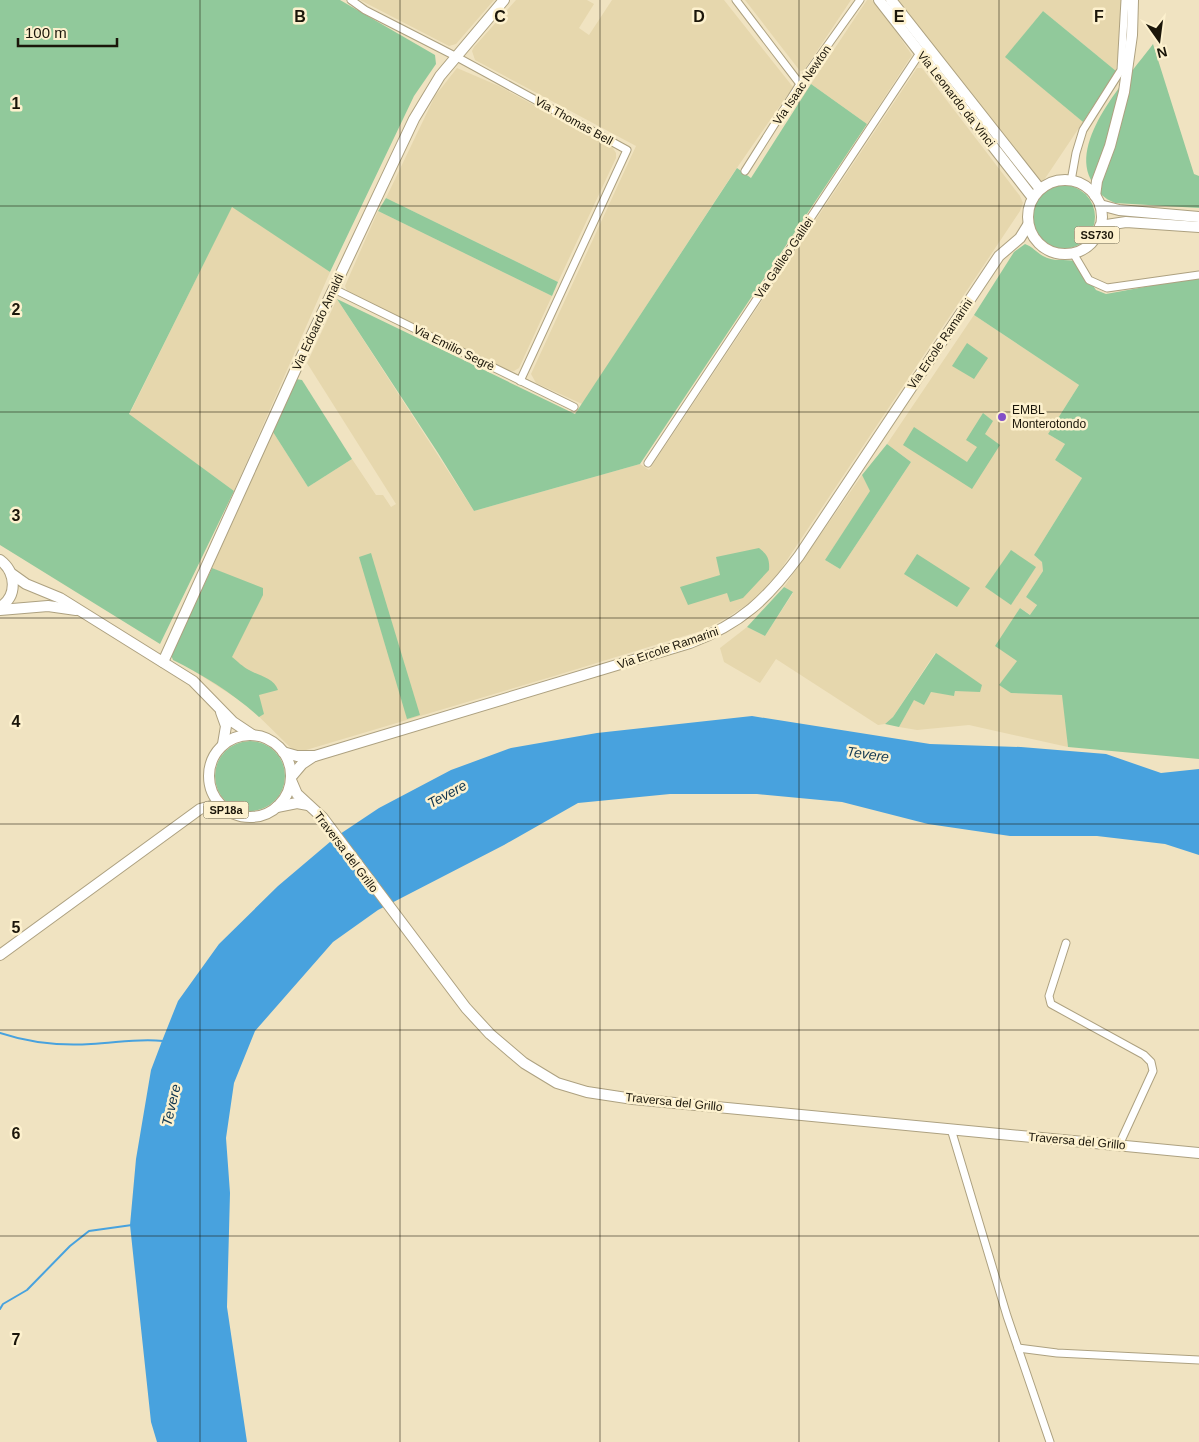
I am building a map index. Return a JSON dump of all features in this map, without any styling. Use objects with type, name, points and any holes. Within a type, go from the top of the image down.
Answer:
[{"type":"main road","name":"Via Edoardo Amaldi","points":[[163,662],[414,119],[440,76],[455,56],[504,0]]},
{"type":"main road","name":"Via Leonardo da Vinci","points":[[879,0],[1032,198]]},
{"type":"main road","name":"Via Leonardo da Vinci","points":[[890,0],[1040,189]]},
{"type":"main road","points":[[1098,201],[1097,181],[1124,92],[1132,35],[1133,0]]},
{"type":"main road","points":[[1081,184],[1093,178],[1103,166]]},
{"type":"main road","name":"SS730","points":[[1040,189],[1050,183],[1070,181],[1081,184],[1098,201],[1119,210],[1199,217]]},
{"type":"main road","points":[[1037,242],[1028,225],[1028,216],[1032,198],[1040,189]]},
{"type":"main road","name":"SS730","points":[[1037,242],[1054,252],[1074,253],[1091,243],[1100,226],[1098,201]]},
{"type":"main road","name":"SS730","points":[[1100,226],[1126,222],[1199,227]]},
{"type":"main road","name":"Via Ercole Ramarini","points":[[291,778],[302,764],[315,756],[681,646],[714,633],[745,615],[770,592],[799,556],[999,256],[1017,241],[1028,225]]},
{"type":"main road","points":[[1017,241],[1037,242]]},
{"type":"main road","points":[[0,560],[12,574],[26,584],[56,595],[193,681],[233,722],[252,734],[273,742],[283,752]]},
{"type":"main road","points":[[0,609],[9,599],[12,591],[12,574]]},
{"type":"main road","points":[[0,609],[48,606],[82,612]]},
{"type":"main road","points":[[218,706],[226,726],[223,744]]},
{"type":"main road","points":[[223,744],[234,738],[252,734]]},
{"type":"main road","name":"SP18a","points":[[223,744],[211,760],[208,772],[208,784],[219,804],[229,812],[247,817],[266,814],[277,807]]},
{"type":"main road","name":"Via Ercole Ramarini","points":[[283,752],[297,756],[315,756]]},
{"type":"main road","name":"Traversa del Grillo","points":[[283,752],[290,764],[291,778],[297,794],[328,825],[403,928],[466,1008],[490,1034],[524,1063],[560,1085],[624,1098],[1199,1153]]},
{"type":"main road","points":[[277,807],[285,798],[291,778]]},
{"type":"main road","points":[[277,807],[297,803],[309,805]]},
{"type":"main road","points":[[0,955],[200,809],[219,804]]},
{"type":"street","name":"Via Thomas Bell","points":[[351,0],[365,10],[455,56],[627,150],[520,381]]},
{"type":"street","points":[[736,0],[800,84]]},
{"type":"street","name":"Via Isaac Newton","points":[[745,171],[800,84],[860,0]]},
{"type":"street","points":[[1070,181],[1083,130],[1121,70],[1125,0]]},
{"type":"street","name":"Via Galileo Galilei","points":[[648,463],[920,53]]},
{"type":"street","points":[[1074,253],[1089,280],[1107,288],[1199,275]]},
{"type":"street","name":"Via Emilio Segrè","points":[[334,289],[574,407]]},
{"type":"street","points":[[1066,944],[1049,996],[1051,1004],[1144,1054],[1151,1062],[1153,1071],[1119,1145]]},
{"type":"street","points":[[951,1129],[1018,1348],[1050,1442]]},
{"type":"street","points":[[1018,1348],[1057,1353],[1199,1360]]},
{"type":"shaded area","points":[[360,0],[494,0],[456,44],[449,46]]},
{"type":"shaded area","points":[[516,0],[587,0],[594,4],[579,28],[589,35],[612,0],[724,0],[793,87],[732,175],[582,404],[536,383],[531,374],[636,146],[475,60],[472,51],[474,47]]},
{"type":"shaded area","points":[[745,0],[851,0],[804,70],[800,71]]},
{"type":"shaded area","points":[[867,0],[872,0],[912,55],[867,124],[811,84]]},
{"type":"shaded area","points":[[898,0],[1121,0],[1122,19],[1116,71],[1043,11],[1006,57],[1083,122],[1042,183]]},
{"type":"shaded area","points":[[457,68],[499,86],[613,148],[616,153],[616,158],[558,282],[386,198],[435,96]]},
{"type":"shaded area","points":[[917,68],[922,68],[1020,196],[1023,203],[1020,211],[779,572],[754,600],[704,630],[296,753],[247,705],[194,671],[239,580],[212,568],[273,432],[308,487],[352,459],[376,495],[383,495],[391,507],[396,504],[307,363],[337,299],[474,511],[640,464],[649,470]]},
{"type":"shaded area","points":[[232,206],[330,272],[234,491],[129,415]]},
{"type":"shaded area","points":[[378,211],[552,296],[519,368],[514,371],[507,370],[347,291],[345,286]]},
{"type":"shaded area","points":[[974,315],[1079,385],[1048,434],[1065,444],[1055,460],[1082,478],[1034,555],[1042,562],[1043,571],[1026,597],[1037,604],[1031,615],[1020,608],[1012,622],[1017,661],[1000,685],[1012,693],[1064,695],[1068,747],[969,725],[917,730],[899,727],[914,699],[931,692],[954,695],[955,691],[935,653],[893,717],[885,724],[878,725],[776,659],[760,683],[724,662],[720,648],[747,627],[765,636],[793,593],[784,587],[862,475],[871,491],[825,560],[840,569],[911,462],[887,444]]},
{"type":"green space","points":[[0,0],[340,0],[435,55],[436,64],[414,96],[330,272],[232,207],[129,414],[234,491],[160,644],[0,545]]},
{"type":"green space","points":[[1043,11],[1116,71],[1083,122],[1005,57]]},
{"type":"green space","points":[[1153,44],[1194,174],[1199,176],[1199,208],[1115,203],[1104,197],[1097,190],[1087,167],[1088,149],[1094,130],[1104,110]]},
{"type":"green space","points":[[811,84],[867,124],[640,464],[474,511],[337,299],[575,414],[737,168],[751,178]]},
{"type":"green space","points":[[1057,185],[1069,185],[1086,194],[1093,205],[1095,217],[1093,229],[1086,240],[1069,249],[1057,249],[1045,244],[1036,235],[1031,223],[1031,211],[1036,199],[1045,190]]},
{"type":"green space","points":[[386,198],[558,282],[552,296],[378,211]]},
{"type":"green space","points":[[1025,244],[1047,258],[1076,261],[1096,290],[1106,294],[1199,277],[1199,759],[1068,747],[1062,695],[1011,693],[999,685],[1017,661],[995,646],[1020,608],[1030,615],[1037,605],[1026,597],[1043,571],[1042,562],[1034,555],[1082,478],[1055,460],[1065,444],[1048,434],[1079,385],[974,315],[1014,252]]},
{"type":"green space","points":[[967,343],[988,358],[974,379],[952,366]]},
{"type":"green space","points":[[296,379],[302,380],[352,459],[308,487],[273,432]]},
{"type":"green space","points":[[983,413],[993,421],[985,434],[1000,445],[972,489],[903,445],[914,427],[967,462],[977,447],[966,440]]},
{"type":"green space","points":[[887,444],[911,462],[840,569],[825,560],[870,491],[862,475]]},
{"type":"green space","points":[[759,548],[767,557],[769,570],[743,598],[730,602],[727,593],[688,605],[680,587],[720,575],[716,557]]},
{"type":"green space","points":[[1011,550],[1036,567],[1011,605],[985,587]]},
{"type":"green space","points":[[371,553],[420,715],[407,719],[359,557]]},
{"type":"green space","points":[[917,554],[970,588],[957,607],[904,574]]},
{"type":"green space","points":[[212,568],[263,588],[263,595],[232,657],[247,669],[270,680],[278,690],[259,695],[264,714],[259,717],[218,686],[173,660],[171,655]]},
{"type":"green space","points":[[784,587],[793,592],[765,636],[747,627]]},
{"type":"green space","points":[[936,653],[982,685],[980,692],[955,691],[954,696],[931,692],[924,705],[914,700],[899,727],[885,724],[893,717]]},
{"type":"green space","points":[[250,741],[269,747],[279,757],[285,776],[279,795],[269,805],[250,811],[231,805],[221,795],[215,776],[221,757],[231,747]]},
{"type":"water","name":"Tevere","points":[[752,716],[930,744],[1021,747],[1106,754],[1161,773],[1199,769],[1199,855],[1165,844],[1097,836],[1010,836],[928,824],[842,802],[757,794],[670,794],[578,803],[504,845],[378,910],[333,942],[255,1031],[234,1083],[226,1138],[230,1193],[227,1307],[247,1442],[157,1442],[151,1422],[130,1225],[136,1159],[151,1070],[162,1041],[178,1001],[219,944],[278,886],[337,836],[379,808],[451,770],[511,748],[597,733]]},
{"type":"waterway","points":[[0,1033],[34,1041],[68,1045],[145,1040],[163,1041]]},
{"type":"waterway","points":[[0,1309],[3,1304],[27,1290],[70,1246],[89,1231],[132,1225]]},
{"type":"place","name":"EMBL Monterotondo","points":[[1002,417]]}]
